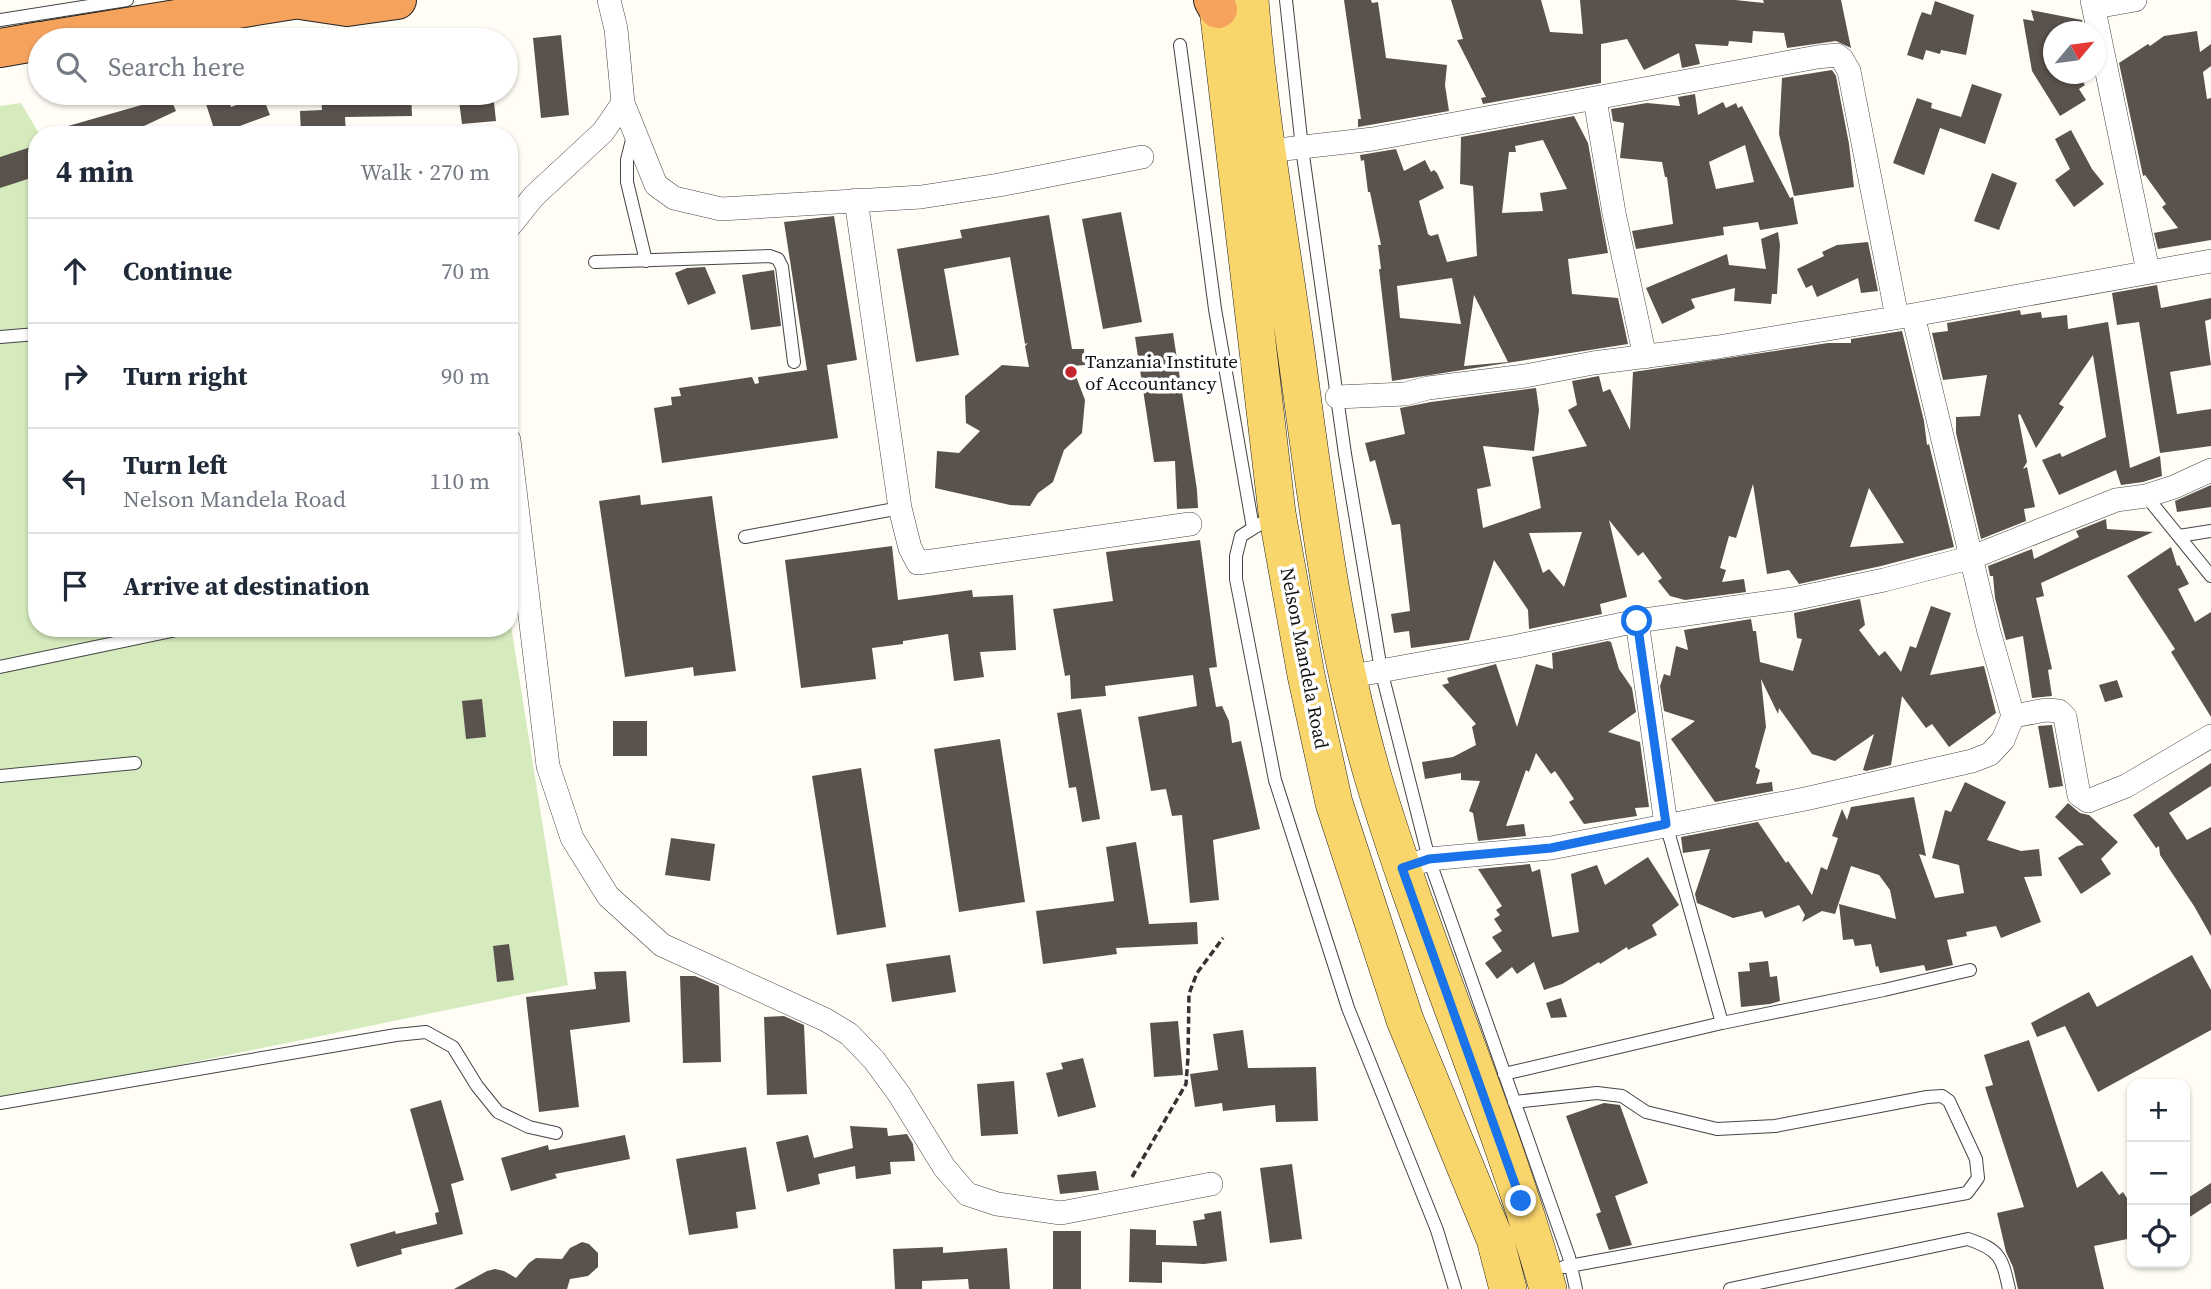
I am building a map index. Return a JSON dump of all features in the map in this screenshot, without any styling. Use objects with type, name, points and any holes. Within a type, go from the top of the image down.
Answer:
[{"type":"highway","points":[[121,28],[293,0]]},
{"type":"highway","points":[[300,0],[347,7],[397,0]]},
{"type":"highway","points":[[0,48],[28,43]]},
{"type":"main road","name":"Nelson Mandela Road","points":[[1225,2],[1285,150],[1322,537],[1364,674],[1373,775],[1415,864],[1521,1201],[1554,1275]]},
{"type":"main road","name":"Nelson Mandela Road","points":[[1225,2],[1265,521],[1306,675],[1334,803],[1405,1020],[1495,1239],[1508,1289]]},
{"type":"street","points":[[609,0],[616,29],[623,103],[634,132],[656,185],[674,198],[691,204],[722,209],[921,197],[1142,158]]},
{"type":"street","points":[[2136,0],[2093,4],[2148,271]]},
{"type":"street","points":[[1285,150],[1373,139],[1837,55],[1849,71],[1905,316],[1973,557],[1989,632],[2013,716],[2003,740],[1990,754],[1972,761],[1805,799],[1551,848],[1415,864]]},
{"type":"street","points":[[1595,99],[1614,213],[1646,357]]},
{"type":"street","points":[[518,216],[534,196],[603,132],[623,103]]},
{"type":"street","points":[[856,200],[900,508],[910,548],[918,563],[1190,524]]},
{"type":"street","points":[[1336,397],[1405,394],[1428,388],[1525,376],[1593,363],[1905,316],[2211,261]]},
{"type":"street","points":[[1364,674],[1637,621],[1793,599],[1884,580],[1973,557],[2116,500],[2146,496],[2211,470]]},
{"type":"street","points":[[518,515],[548,766],[572,838],[608,896],[662,945],[826,1020],[849,1034],[874,1060],[899,1094],[944,1167],[967,1194],[998,1204],[1061,1213],[1211,1184]]},
{"type":"street","points":[[1637,621],[1666,824]]},
{"type":"street","points":[[2013,716],[2046,710],[2059,711],[2065,717],[2079,795],[2088,801],[2126,786],[2211,736]]},
{"type":"lane","points":[[0,19],[127,0]]},
{"type":"lane","points":[[1286,0],[1285,150],[1336,397],[1364,674]]},
{"type":"lane","points":[[1180,45],[1214,309],[1265,521],[1241,536],[1236,556],[1236,579],[1275,780],[1348,1007],[1437,1230],[1455,1289]]},
{"type":"lane","points":[[634,132],[627,160],[627,182],[646,261]]},
{"type":"lane","points":[[595,262],[770,256],[778,259],[782,267],[794,362]]},
{"type":"lane","points":[[0,337],[28,335]]},
{"type":"lane","points":[[2146,496],[2211,576]]},
{"type":"lane","points":[[745,537],[900,508]]},
{"type":"lane","points":[[2179,536],[2211,531]]},
{"type":"lane","points":[[0,667],[143,637]]},
{"type":"lane","points":[[0,776],[135,763]]},
{"type":"lane","points":[[1666,824],[1722,1023]]},
{"type":"lane","points":[[1415,864],[1514,1102],[1554,1275],[1576,1289]]},
{"type":"lane","points":[[1504,1074],[1722,1023],[1970,970]]},
{"type":"lane","points":[[0,1103],[426,1032],[453,1047],[477,1086],[498,1112],[530,1127],[556,1133]]},
{"type":"lane","points":[[1514,1102],[1597,1093],[1622,1096],[1646,1112],[1717,1129],[1775,1126],[1942,1096],[1949,1101],[1976,1159],[1978,1178],[1967,1194],[1554,1275]]},
{"type":"lane","points":[[1730,1289],[1968,1238],[1990,1246],[2004,1266],[2009,1289]]},
{"type":"path","points":[[1118,1201],[1186,1084],[1189,994],[1197,973],[1223,938]]},
{"type":"green space","points":[[21,103],[35,126],[28,126],[28,637],[513,637],[568,985],[0,1102],[0,106]]},
{"type":"building","points":[[1344,0],[1378,2],[1386,58],[1447,65],[1445,85],[1449,111],[1358,127],[1358,119],[1361,119]]},
{"type":"building","points":[[1451,0],[1541,0],[1550,32],[1583,34],[1580,0],[1735,0],[1764,3],[1763,0],[1841,0],[1851,48],[1836,41],[1787,48],[1784,33],[1753,31],[1752,43],[1729,41],[1728,46],[1695,44],[1700,64],[1682,68],[1679,53],[1644,70],[1627,39],[1601,44],[1601,83],[1483,104],[1481,98],[1486,97],[1457,40],[1463,39]]},
{"type":"building","points":[[1935,1],[1974,15],[1966,55],[1941,50],[1940,54],[1926,50],[1923,60],[1907,55],[1922,12],[1931,15]]},
{"type":"building","points":[[2031,10],[2082,20],[2043,21],[2043,84],[2085,85],[2079,89],[2086,100],[2060,116],[2032,71],[2023,19],[2034,21]]},
{"type":"building","points":[[2197,31],[2200,52],[2211,44],[2211,66],[2203,72],[2207,99],[2211,98],[2211,240],[2158,249],[2154,233],[2178,228],[2162,207],[2166,204],[2145,175],[2143,176],[2119,63],[2164,36]]},
{"type":"building","points":[[561,35],[569,115],[541,118],[533,38]]},
{"type":"building","points":[[1832,70],[1836,76],[1849,144],[1854,187],[1794,196],[1779,134],[1782,78]]},
{"type":"building","points":[[1972,84],[2002,94],[1985,144],[1940,128],[1924,175],[1893,163],[1917,98],[1932,103],[1931,108],[1961,117]]},
{"type":"building","points":[[1695,94],[1698,115],[1723,102],[1726,108],[1736,103],[1738,108],[1742,106],[1790,198],[1793,197],[1798,224],[1760,230],[1758,222],[1723,227],[1724,235],[1636,249],[1632,231],[1673,224],[1667,177],[1662,162],[1620,158],[1624,123],[1613,121],[1611,109],[1647,103],[1680,106],[1678,97]],"holes":[[[1745,145],[1754,182],[1716,189],[1709,162]]]},
{"type":"building","points":[[142,105],[173,105],[176,111],[144,126],[68,126]]},
{"type":"building","points":[[206,105],[266,105],[270,115],[240,126],[213,126]]},
{"type":"building","points":[[322,105],[412,105],[412,116],[345,117],[346,126],[301,126],[300,111],[322,110]]},
{"type":"building","points":[[460,105],[494,105],[496,121],[462,124]]},
{"type":"building","points":[[1574,116],[1588,143],[1608,253],[1568,259],[1572,294],[1618,298],[1628,344],[1392,381],[1379,269],[1378,245],[1381,245],[1368,192],[1364,160],[1361,161],[1360,155],[1396,149],[1404,171],[1425,160],[1431,172],[1434,170],[1437,173],[1444,188],[1419,201],[1428,234],[1438,234],[1447,262],[1477,256],[1473,186],[1460,184],[1461,137]],"holes":[[[1543,140],[1567,189],[1540,193],[1543,211],[1502,213],[1509,152],[1516,152],[1515,146]],[[1452,278],[1461,324],[1400,318],[1397,286]],[[1474,295],[1508,362],[1464,366]]]},
{"type":"building","points":[[2071,130],[2092,169],[2104,184],[2074,207],[2055,180],[2070,169],[2055,139]]},
{"type":"building","points":[[28,148],[28,179],[0,188],[0,157]]},
{"type":"building","points":[[1992,173],[2017,183],[1999,230],[1974,221]]},
{"type":"building","points":[[1121,212],[1142,322],[1103,329],[1082,219]]},
{"type":"building","points":[[1049,215],[1072,349],[1084,349],[1085,365],[1072,366],[1085,400],[1082,433],[1064,450],[1053,482],[1038,493],[1030,506],[1010,505],[935,488],[937,451],[959,453],[980,431],[966,423],[965,396],[1002,365],[1029,367],[1025,346],[1028,343],[1025,344],[1010,257],[944,269],[959,355],[916,362],[897,249],[962,238],[960,230]]},
{"type":"building","points":[[834,216],[857,360],[827,365],[838,438],[662,463],[654,408],[672,405],[671,397],[681,396],[679,388],[752,377],[755,384],[759,383],[758,377],[807,370],[784,222]]},
{"type":"building","points":[[1778,232],[1780,245],[1777,294],[1772,294],[1771,304],[1734,301],[1735,288],[1691,299],[1695,308],[1662,324],[1646,288],[1727,254],[1729,265],[1766,269],[1761,239]]},
{"type":"building","points":[[1868,242],[1878,291],[1861,293],[1858,278],[1817,297],[1812,285],[1806,288],[1797,269],[1824,256],[1822,252],[1837,245]]},
{"type":"building","points":[[705,267],[716,293],[688,305],[675,273],[687,268]]},
{"type":"building","points":[[774,270],[781,326],[751,330],[742,275]]},
{"type":"building","points":[[2157,285],[2161,308],[2211,298],[2211,319],[2205,321],[2211,365],[2170,372],[2177,414],[2211,409],[2211,446],[2160,453],[2139,322],[2117,325],[2112,293]]},
{"type":"building","points":[[2020,310],[2021,315],[2041,312],[2042,318],[2067,315],[2068,329],[2108,322],[2130,468],[2160,456],[2162,476],[2121,485],[2116,470],[2059,495],[2042,460],[2060,453],[2062,457],[2106,437],[2093,355],[2059,404],[2064,407],[2036,448],[2020,414],[2018,415],[2027,462],[2023,469],[2027,467],[2035,507],[2024,509],[2026,521],[1981,539],[1956,433],[1956,417],[1980,416],[1987,375],[1943,380],[1932,333],[1948,331],[1947,323]]},
{"type":"building","points":[[1902,331],[1924,421],[1927,445],[1929,444],[1954,547],[1799,584],[1789,570],[1767,574],[1753,484],[1736,538],[1729,536],[1720,568],[1726,570],[1722,582],[1744,579],[1746,592],[1685,600],[1670,596],[1658,581],[1662,578],[1643,552],[1638,556],[1609,520],[1627,597],[1600,604],[1602,614],[1529,629],[1528,610],[1494,560],[1469,640],[1411,648],[1409,631],[1394,633],[1391,614],[1410,611],[1400,524],[1392,525],[1375,460],[1370,462],[1365,443],[1405,434],[1400,408],[1536,388],[1539,410],[1534,451],[1483,446],[1491,486],[1477,489],[1483,528],[1541,508],[1532,457],[1587,446],[1568,410],[1577,405],[1572,381],[1599,376],[1603,392],[1610,389],[1630,430],[1633,372],[1828,343],[1851,343],[1851,339]],"holes":[[[1869,488],[1904,543],[1850,547]],[[1582,532],[1564,587],[1549,569],[1543,573],[1529,533]]]},
{"type":"building","points":[[1173,333],[1198,508],[1177,509],[1175,461],[1154,462],[1135,337]]},
{"type":"building","points":[[2211,485],[2211,507],[2177,512],[2175,501]]},
{"type":"building","points":[[640,495],[641,505],[712,496],[736,671],[694,676],[693,667],[625,677],[599,501]]},
{"type":"building","points":[[2106,519],[2107,529],[2153,532],[2041,583],[2044,596],[2036,598],[2052,669],[2048,670],[2052,696],[2032,698],[2023,636],[2006,640],[1995,598],[1993,576],[1990,576],[1988,566],[2032,549],[2034,559],[2079,537],[2076,531]]},
{"type":"building","points":[[1200,540],[1217,667],[1209,668],[1216,707],[1222,706],[1229,721],[1232,743],[1241,741],[1260,829],[1213,840],[1219,900],[1190,903],[1182,815],[1172,816],[1166,789],[1151,791],[1138,717],[1197,706],[1193,675],[1105,686],[1106,696],[1071,699],[1070,675],[1065,676],[1053,609],[1113,601],[1106,552]]},
{"type":"building","points":[[892,546],[898,600],[972,590],[973,597],[1013,595],[1016,650],[980,652],[984,677],[954,681],[948,634],[903,641],[903,644],[872,648],[876,679],[801,688],[785,560]]},
{"type":"building","points":[[2171,547],[2177,566],[2179,565],[2189,584],[2178,589],[2195,622],[2211,612],[2211,717],[2171,652],[2175,649],[2127,576]]},
{"type":"building","points":[[1860,599],[1865,625],[1859,630],[1879,656],[1885,651],[1901,672],[1910,646],[1916,648],[1931,606],[1951,613],[1930,675],[1984,666],[1996,713],[1949,747],[1932,724],[1926,728],[1902,696],[1891,765],[1866,771],[1863,770],[1874,734],[1835,761],[1812,754],[1779,708],[1778,714],[1761,679],[1766,727],[1755,767],[1760,770],[1756,784],[1772,782],[1773,791],[1715,802],[1671,739],[1695,721],[1664,711],[1660,686],[1664,674],[1670,676],[1676,646],[1688,650],[1684,630],[1751,619],[1753,631],[1756,631],[1760,662],[1793,671],[1802,639],[1797,638],[1794,613]]},
{"type":"building","points":[[1611,642],[1619,669],[1632,688],[1636,712],[1608,732],[1640,742],[1649,807],[1635,808],[1637,816],[1584,824],[1569,802],[1574,799],[1555,771],[1551,774],[1536,753],[1529,772],[1526,770],[1506,826],[1524,824],[1526,836],[1478,841],[1473,813],[1469,811],[1480,781],[1461,780],[1461,773],[1425,779],[1422,762],[1453,757],[1476,745],[1472,727],[1476,724],[1442,685],[1449,683],[1447,678],[1496,664],[1517,727],[1536,664],[1553,669],[1552,653]]},
{"type":"building","points":[[2117,680],[2123,697],[2105,702],[2099,685]]},
{"type":"building","points":[[482,699],[486,737],[466,739],[462,701]]},
{"type":"building","points":[[1081,709],[1100,819],[1082,822],[1076,787],[1069,788],[1057,713]]},
{"type":"building","points":[[613,721],[647,721],[647,756],[613,756]]},
{"type":"building","points":[[2052,725],[2063,786],[2049,788],[2038,726]]},
{"type":"building","points":[[1000,739],[1025,902],[959,912],[934,749]]},
{"type":"building","points":[[2211,763],[2211,786],[2169,813],[2187,840],[2211,827],[2211,936],[2160,855],[2159,846],[2156,848],[2133,815]]},
{"type":"building","points":[[861,768],[886,927],[837,935],[812,776]]},
{"type":"building","points":[[1965,782],[2006,802],[1987,840],[2021,851],[2039,849],[2042,876],[2024,877],[2041,922],[2001,938],[1996,926],[1966,932],[1967,936],[1947,940],[1953,965],[1926,971],[1924,965],[1880,973],[1871,944],[1855,946],[1853,939],[1843,940],[1839,904],[1896,919],[1890,890],[1879,875],[1851,866],[1835,914],[1822,911],[1802,922],[1805,915],[1799,905],[1765,918],[1762,911],[1733,918],[1697,903],[1695,894],[1710,849],[1683,853],[1681,837],[1758,822],[1812,895],[1821,867],[1827,870],[1838,838],[1832,836],[1842,809],[1847,820],[1851,807],[1914,797],[1926,856],[1919,854],[1935,898],[1964,893],[1959,865],[1932,858],[1945,810],[1951,812]]},
{"type":"building","points":[[2068,803],[2080,813],[2089,815],[2118,842],[2101,859],[2111,874],[2081,894],[2058,858],[2077,846],[2084,845],[2055,817]]},
{"type":"building","points":[[671,838],[715,844],[710,881],[665,875]]},
{"type":"building","points":[[1136,842],[1149,924],[1197,922],[1198,944],[1116,948],[1117,954],[1043,964],[1036,911],[1114,901],[1106,847]]},
{"type":"building","points":[[1648,857],[1679,905],[1652,925],[1657,935],[1628,950],[1627,947],[1562,984],[1544,990],[1534,962],[1517,974],[1512,967],[1497,979],[1485,963],[1502,951],[1492,937],[1502,931],[1494,919],[1500,915],[1496,910],[1502,906],[1478,869],[1530,864],[1532,872],[1540,869],[1552,937],[1579,932],[1571,874],[1597,865],[1605,885]]},
{"type":"building","points":[[509,944],[514,980],[497,982],[493,946]]},
{"type":"building","points":[[950,955],[956,992],[892,1002],[886,964]]},
{"type":"building","points":[[2192,955],[2211,990],[2211,1030],[2098,1092],[2065,1026],[2037,1037],[2031,1023],[2089,992],[2097,1007]]},
{"type":"building","points":[[1768,961],[1770,977],[1777,976],[1780,1001],[1741,1007],[1738,972],[1750,971],[1749,963]]},
{"type":"building","points":[[626,971],[630,1022],[570,1030],[579,1107],[539,1112],[526,997],[596,989],[594,972]]},
{"type":"building","points":[[680,976],[695,976],[719,986],[721,1062],[683,1063]]},
{"type":"building","points":[[1561,998],[1567,1017],[1551,1018],[1546,1003]]},
{"type":"building","points":[[784,1016],[804,1025],[807,1094],[767,1095],[764,1017]]},
{"type":"building","points":[[1178,1021],[1183,1075],[1154,1077],[1150,1023]]},
{"type":"building","points":[[1243,1030],[1248,1068],[1316,1067],[1318,1121],[1276,1122],[1275,1105],[1223,1111],[1222,1103],[1195,1107],[1190,1074],[1218,1070],[1213,1034]]},
{"type":"building","points":[[2029,1040],[2077,1188],[2102,1171],[2119,1195],[2123,1192],[2127,1198],[2127,1239],[2094,1246],[2104,1289],[2018,1289],[1997,1213],[2024,1207],[1985,1087],[1993,1085],[1984,1055]]},
{"type":"building","points":[[1083,1058],[1096,1107],[1058,1117],[1046,1073],[1063,1069],[1061,1063]]},
{"type":"building","points":[[1014,1081],[1018,1134],[981,1136],[977,1084]]},
{"type":"building","points":[[441,1100],[464,1180],[451,1184],[463,1234],[401,1249],[402,1254],[357,1267],[350,1244],[395,1231],[396,1234],[437,1224],[435,1213],[439,1212],[410,1109]]},
{"type":"building","points":[[1604,1103],[1620,1105],[1648,1183],[1615,1196],[1632,1245],[1609,1250],[1596,1214],[1601,1212],[1566,1116]]},
{"type":"building","points":[[850,1126],[887,1128],[888,1136],[907,1134],[913,1144],[915,1161],[890,1162],[891,1174],[856,1179],[855,1166],[818,1174],[820,1184],[787,1192],[776,1142],[808,1135],[814,1158],[853,1148]]},
{"type":"building","points":[[625,1135],[630,1159],[555,1174],[557,1178],[511,1191],[501,1158],[548,1145],[549,1150]]},
{"type":"building","points":[[746,1147],[756,1209],[736,1212],[738,1228],[689,1235],[676,1159]]},
{"type":"building","points":[[1292,1164],[1302,1239],[1270,1243],[1260,1168]]},
{"type":"building","points":[[1096,1171],[1099,1190],[1060,1194],[1057,1175]]},
{"type":"building","points":[[2211,1183],[2211,1203],[2190,1217],[2190,1197]]},
{"type":"building","points":[[1221,1211],[1227,1261],[1204,1264],[1162,1262],[1162,1283],[1129,1282],[1130,1229],[1156,1230],[1156,1245],[1197,1246],[1193,1221],[1205,1219],[1204,1214]]},
{"type":"building","points":[[1053,1231],[1081,1231],[1081,1289],[1053,1289]]},
{"type":"building","points":[[582,1242],[589,1244],[598,1253],[598,1267],[588,1276],[570,1279],[567,1289],[454,1289],[495,1269],[516,1278],[536,1258],[562,1259],[570,1248]]},
{"type":"building","points":[[943,1247],[943,1253],[1007,1248],[1010,1289],[969,1289],[968,1279],[922,1281],[922,1289],[895,1289],[893,1249]]},
{"type":"place","name":"Tanzania Institute of Accountancy","points":[[1071,372]]},
{"type":"route","points":[[1521,1201],[1402,868],[1429,859],[1551,848],[1666,824],[1637,621]]}]
